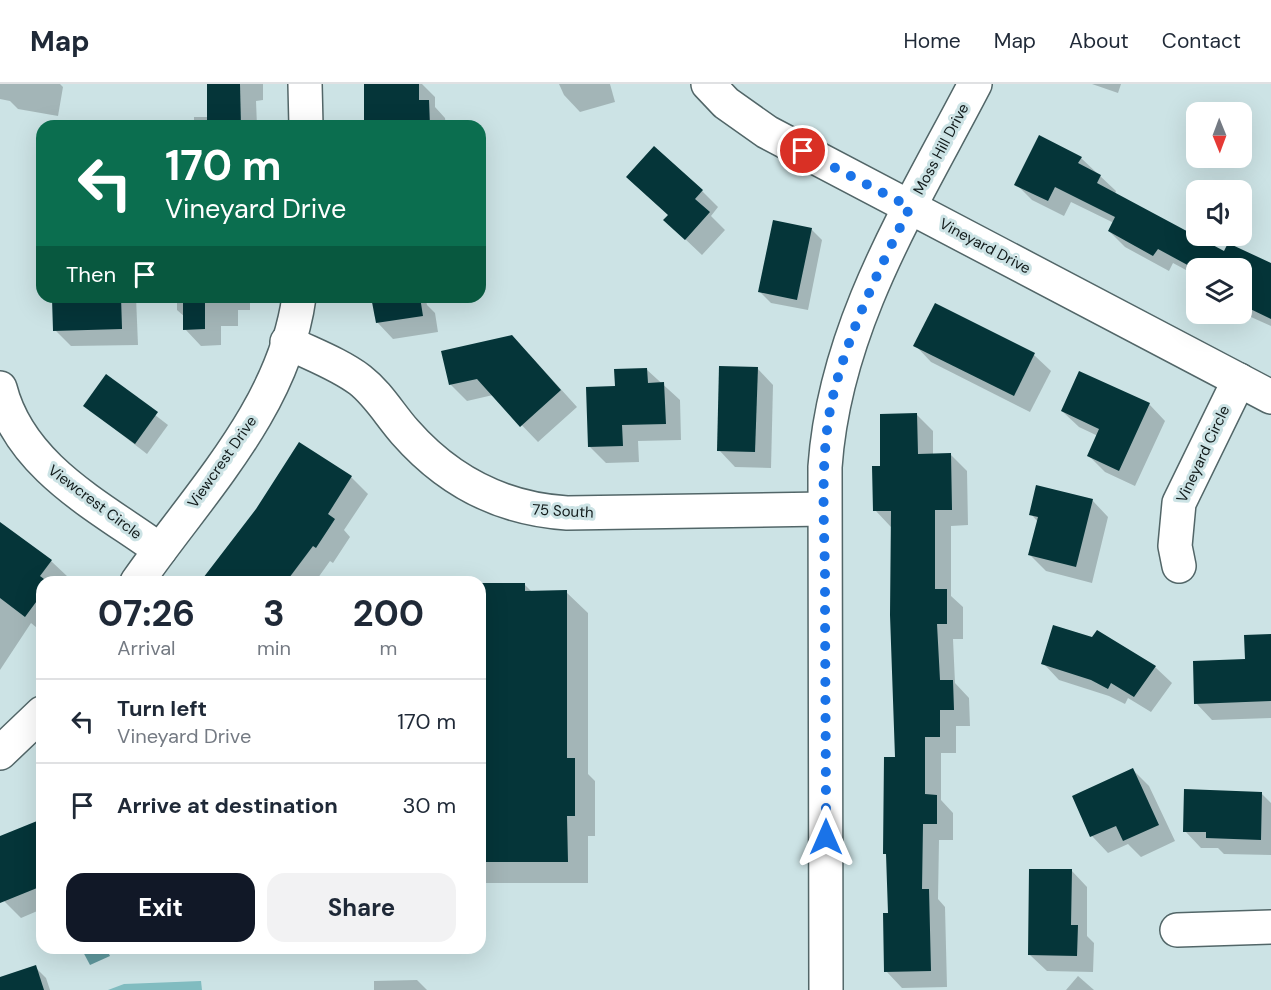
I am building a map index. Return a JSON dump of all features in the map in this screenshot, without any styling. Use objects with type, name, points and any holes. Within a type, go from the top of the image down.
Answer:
[{"type":"street","points":[[305,84],[306,120]]},
{"type":"street","name":"Vineyard Drive","points":[[708,84],[726,103],[767,132],[1271,397]]},
{"type":"street","name":"Moss Hill Drive","points":[[826,990],[824,509],[827,435],[841,368],[871,286],[975,84]]},
{"type":"street","name":"Viewcrest Drive","points":[[141,576],[247,432],[272,382],[287,342],[297,303]]},
{"type":"street","name":"75 South","points":[[287,342],[361,381],[433,460],[466,484],[507,503],[527,509],[567,513],[824,509]]},
{"type":"street","name":"Vineyard Circle","points":[[1179,566],[1175,546],[1179,503],[1239,380]]},
{"type":"street","name":"Viewcrest Circle","points":[[0,388],[14,422],[28,446],[48,468],[71,488],[160,549]]},
{"type":"street","points":[[0,753],[36,719]]},
{"type":"street","points":[[1177,930],[1271,927]]},
{"type":"shaded area","points":[[84,954],[109,954],[110,956],[90,965]]},
{"type":"shaded area","points":[[201,981],[202,990],[108,990],[124,984]]},
{"type":"building","points":[[207,84],[240,84],[241,120],[207,120]]},
{"type":"building","points":[[364,84],[419,84],[419,100],[429,100],[430,120],[364,120]]},
{"type":"building","points":[[1039,135],[1082,157],[1078,163],[1101,175],[1097,183],[1186,231],[1186,246],[1215,246],[1224,251],[1226,246],[1234,246],[1271,263],[1271,319],[1252,310],[1252,258],[1186,258],[1186,264],[1158,249],[1153,256],[1108,231],[1115,217],[1055,187],[1048,201],[1014,185]]},
{"type":"building","points":[[654,146],[703,190],[695,199],[710,212],[685,240],[663,220],[668,215],[626,177]]},
{"type":"building","points":[[773,220],[812,228],[797,300],[758,292]]},
{"type":"building","points":[[52,303],[121,303],[122,329],[53,331]]},
{"type":"building","points":[[183,303],[205,303],[205,329],[183,330]]},
{"type":"building","points":[[372,303],[421,303],[423,316],[376,323]]},
{"type":"building","points":[[935,303],[1035,353],[1014,396],[913,346]]},
{"type":"building","points":[[512,335],[561,390],[520,427],[477,379],[449,385],[441,351]]},
{"type":"building","points":[[719,366],[758,367],[755,452],[717,451]]},
{"type":"building","points":[[647,368],[648,383],[664,382],[666,424],[622,425],[623,446],[588,447],[586,387],[615,386],[614,369]]},
{"type":"building","points":[[1079,371],[1150,403],[1119,471],[1087,456],[1099,429],[1061,411]]},
{"type":"building","points":[[106,374],[158,412],[135,444],[83,406]]},
{"type":"building","points":[[917,413],[918,454],[951,453],[952,510],[935,510],[935,589],[947,589],[947,624],[937,624],[940,680],[953,680],[954,710],[940,710],[940,737],[925,737],[925,794],[937,795],[937,824],[923,824],[922,889],[929,889],[931,971],[884,972],[883,913],[888,913],[886,854],[883,854],[884,757],[895,757],[890,615],[891,511],[873,511],[872,466],[880,466],[880,414]]},
{"type":"building","points":[[299,442],[352,476],[328,514],[335,519],[316,548],[313,546],[290,576],[205,576],[256,509]]},
{"type":"building","points":[[1036,485],[1093,499],[1076,567],[1028,555],[1038,517],[1029,515]]},
{"type":"building","points":[[0,522],[52,560],[40,576],[36,576],[36,602],[25,617],[0,598]]},
{"type":"building","points":[[486,583],[525,583],[525,591],[567,590],[567,758],[575,758],[575,816],[567,816],[568,862],[486,862]]},
{"type":"building","points":[[1053,625],[1092,637],[1097,630],[1156,666],[1134,697],[1111,683],[1108,689],[1091,680],[1041,664]]},
{"type":"building","points":[[1271,634],[1271,701],[1194,704],[1193,661],[1245,659],[1244,635]]},
{"type":"building","points":[[1133,768],[1159,825],[1123,841],[1116,826],[1090,837],[1072,796]]},
{"type":"building","points":[[1184,789],[1262,792],[1261,840],[1206,838],[1206,832],[1183,832]]},
{"type":"building","points":[[36,821],[36,888],[0,903],[0,836]]},
{"type":"building","points":[[1029,869],[1072,869],[1071,925],[1078,925],[1077,956],[1028,955]]},
{"type":"building","points":[[36,965],[44,990],[0,990],[0,977]]},
{"type":"route","points":[[803,151],[910,207],[871,286],[852,334],[832,402],[827,435],[824,509],[826,837]]}]
